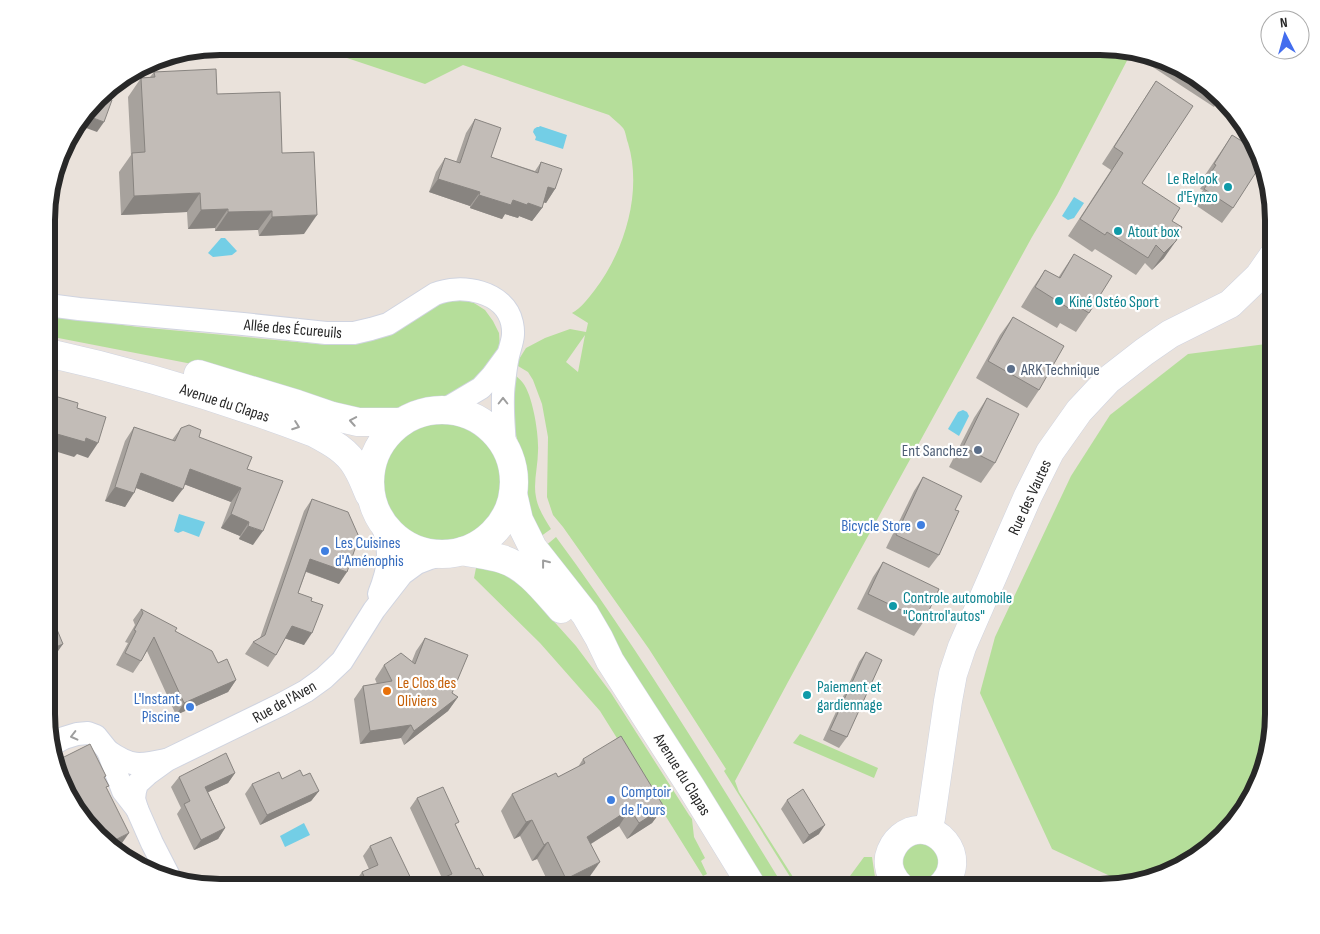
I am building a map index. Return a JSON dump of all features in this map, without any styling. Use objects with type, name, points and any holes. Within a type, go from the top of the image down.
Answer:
[{"type":"main road","name":"Rue des Vautes","points":[[927,830],[931,818],[953,674],[962,648],[1017,521],[1050,452],[1079,411],[1108,380],[1170,334],[1230,304],[1265,267]]},
{"type":"main road","name":"Avenue du Clapas","points":[[55,343],[172,367],[332,416],[358,422],[402,422]]},
{"type":"main road","name":"Avenue du Clapas","points":[[55,355],[176,386],[314,432],[338,446],[353,461],[371,497]]},
{"type":"main road","points":[[444,410],[456,411],[480,420],[499,437],[512,462],[513,494],[508,512],[499,527],[486,540],[454,553],[430,554],[416,550],[397,539],[382,523],[375,511],[371,497],[370,471],[378,447],[386,436],[402,422],[418,414],[444,410]]},
{"type":"main road","name":"Avenue du Clapas","points":[[513,494],[519,520],[533,548],[585,614],[610,662],[686,778],[748,879]]},
{"type":"main road","name":"Avenue du Clapas","points":[[454,553],[502,559],[518,567],[531,577],[610,662]]},
{"type":"main road","points":[[894,879],[889,867],[892,849],[897,840],[903,835],[919,830],[927,830],[939,836],[948,846],[953,866],[947,879]]},
{"type":"street","name":"Allée des Écureuils","points":[[55,306],[326,333],[354,333],[388,324],[442,291],[457,289],[486,295],[500,302],[512,321],[513,341],[508,354],[503,393],[506,448]]},
{"type":"street","name":"Allée des Écureuils","points":[[444,410],[480,388],[492,376],[508,354]]},
{"type":"street","name":"Rue de l'Aven","points":[[374,610],[389,562],[382,523]]},
{"type":"street","name":"Rue de l'Aven","points":[[152,861],[134,799],[138,784],[167,760],[306,691],[342,662],[374,610],[396,581],[409,568],[430,558],[454,553]]},
{"type":"street","name":"Rue de l'Aven","points":[[57,741],[77,734],[88,733],[96,736],[108,751],[131,764],[141,765],[167,760]]},
{"type":"street","name":"Rue de l'Aven","points":[[108,751],[124,791],[137,809]]},
{"type":"green space","points":[[338,55],[1111,55],[1129,58],[1057,195],[1032,237],[735,781],[739,792],[794,879],[791,879],[724,771],[726,769],[649,649],[553,515],[547,497],[548,437],[542,404],[528,372],[518,366],[515,375],[527,389],[536,426],[538,457],[535,486],[536,497],[540,510],[551,529],[537,539],[526,501],[528,473],[514,429],[511,408],[516,364],[526,348],[545,338],[570,329],[586,332],[588,323],[572,313],[581,306],[605,275],[622,240],[632,202],[632,162],[624,130],[609,115],[463,65],[425,84]],"holes":[[[585,335],[578,372],[566,362]]]},
{"type":"green space","points":[[460,299],[474,303],[485,310],[499,333],[500,349],[496,364],[454,395],[410,402],[390,411],[370,415],[214,369],[55,337],[55,316],[138,327],[329,345],[353,343],[440,300]]},
{"type":"green space","points":[[1265,344],[1265,725],[1262,746],[1252,777],[1243,797],[1224,823],[1192,851],[1173,862],[1132,876],[1115,878],[1052,849],[980,693],[995,637],[1071,476],[1110,415],[1188,354]]},
{"type":"green space","points":[[442,420],[466,424],[486,438],[500,458],[504,482],[500,506],[486,526],[466,540],[442,544],[418,540],[398,526],[384,506],[380,482],[384,458],[398,438],[418,424]]},
{"type":"green space","points":[[556,537],[616,621],[779,879],[760,879],[544,547]]},
{"type":"green space","points":[[476,568],[493,570],[514,578],[576,646],[611,693],[692,819],[694,837],[705,858],[701,861],[707,874],[703,876],[600,711],[540,643],[474,578]]},
{"type":"green space","points":[[800,734],[878,768],[874,778],[793,743]]},
{"type":"green space","points":[[914,845],[928,845],[938,855],[938,869],[928,879],[914,879],[904,869],[904,855]]},
{"type":"green space","points":[[864,857],[872,857],[876,879],[844,879],[850,876]]},
{"type":"water","points":[[540,126],[567,135],[563,149],[535,140],[534,129]]},
{"type":"water","points":[[1074,197],[1084,203],[1074,218],[1068,220],[1062,216]]},
{"type":"water","points":[[221,238],[225,238],[237,251],[232,255],[213,257],[208,253]]},
{"type":"water","points":[[963,410],[969,416],[959,436],[948,429],[958,412]]},
{"type":"water","points":[[179,514],[205,522],[199,537],[183,531],[178,533],[174,531]]},
{"type":"water","points":[[304,823],[310,835],[285,847],[280,836]]},
{"type":"building","points":[[216,69],[217,94],[280,92],[282,153],[314,152],[317,215],[272,217],[272,211],[228,212],[228,209],[201,210],[200,193],[134,196],[132,153],[145,152],[141,78],[155,77],[154,72]]},
{"type":"building","points":[[1156,81],[1193,106],[1142,183],[1180,208],[1172,221],[1182,227],[1176,241],[1164,253],[1156,245],[1148,258],[1107,232],[1105,235],[1080,219],[1123,153],[1114,147]]},
{"type":"building","points":[[108,99],[112,100],[104,122],[91,117]]},
{"type":"building","points":[[475,119],[501,128],[491,157],[538,173],[541,162],[562,169],[555,189],[548,187],[542,208],[513,200],[511,205],[479,195],[480,192],[438,179],[445,158],[460,163]]},
{"type":"building","name":"Le Relook d'Eynzo","points":[[1232,135],[1246,144],[1257,171],[1233,208],[1204,189],[1213,176],[1210,174],[1216,165],[1214,164]]},
{"type":"building","points":[[1074,254],[1112,276],[1089,313],[1073,303],[1070,309],[1035,287],[1045,270],[1060,278]]},
{"type":"building","points":[[1013,317],[1064,346],[1039,390],[988,361]]},
{"type":"building","points":[[55,396],[78,403],[77,408],[106,417],[98,443],[86,438],[85,442],[57,434],[55,442]]},
{"type":"building","points":[[987,398],[1019,414],[995,463],[963,447]]},
{"type":"building","points":[[189,425],[201,430],[199,437],[252,457],[247,469],[283,481],[263,531],[248,526],[249,522],[231,514],[241,488],[190,469],[183,489],[141,473],[134,493],[115,487],[134,427],[175,441],[181,428]]},
{"type":"building","points":[[923,477],[962,496],[955,510],[959,511],[939,555],[896,535]]},
{"type":"building","points":[[312,499],[348,512],[359,537],[347,572],[310,559],[298,593],[312,598],[311,601],[323,605],[312,633],[292,626],[276,655],[253,642],[265,635]]},
{"type":"building","points":[[883,562],[939,589],[924,621],[868,594]]},
{"type":"building","points":[[141,609],[177,628],[175,631],[212,651],[218,663],[227,659],[236,680],[184,703],[154,637],[141,661],[125,653],[143,613]]},
{"type":"building","points":[[55,625],[63,644],[55,647]]},
{"type":"building","points":[[425,638],[468,655],[452,693],[458,697],[414,731],[411,725],[370,731],[363,686],[392,681],[384,665],[401,653],[415,664]]},
{"type":"building","points":[[866,652],[882,660],[847,737],[830,730]]},
{"type":"building","points":[[621,736],[664,807],[639,823],[630,809],[587,837],[600,862],[566,879],[548,842],[544,845],[532,820],[526,822],[512,794],[556,773],[558,777],[585,763],[583,759]]},
{"type":"building","points":[[90,744],[106,776],[104,777],[109,786],[106,787],[129,833],[114,841],[96,823],[77,797],[62,758]]},
{"type":"building","points":[[226,753],[235,773],[205,787],[225,828],[201,840],[184,804],[190,801],[179,777]]},
{"type":"building","points":[[300,770],[303,776],[310,773],[319,791],[267,815],[252,784],[279,772],[282,779]]},
{"type":"building","points":[[443,787],[459,822],[455,824],[476,869],[479,868],[487,879],[440,879],[452,874],[417,798]]},
{"type":"building","points":[[803,789],[825,825],[809,835],[787,800]]},
{"type":"building","points":[[391,837],[411,879],[365,879],[362,872],[378,865],[370,846]]},
{"type":"place","name":"Le Relook d'Eynzo","points":[[1228,187]]},
{"type":"place","name":"Atout box","points":[[1118,231]]},
{"type":"place","name":"Kiné Ostéo Sport","points":[[1059,301]]},
{"type":"place","name":"ARK Technique","points":[[1011,369]]},
{"type":"place","name":"Ent Sanchez","points":[[978,450]]},
{"type":"place","name":"Bicycle Store","points":[[921,525]]},
{"type":"place","name":"Les Cuisines d'Aménophis","points":[[325,551]]},
{"type":"place","name":"Controle automobile \"Control'autos\"","points":[[893,606]]},
{"type":"place","name":"Le Clos des Oliviers","points":[[387,691]]},
{"type":"place","name":"Paiement et gardiennage","points":[[807,695]]},
{"type":"place","name":"L'Instant Piscine","points":[[190,707]]},
{"type":"place","name":"Comptoir de l'ours","points":[[611,800]]}]
